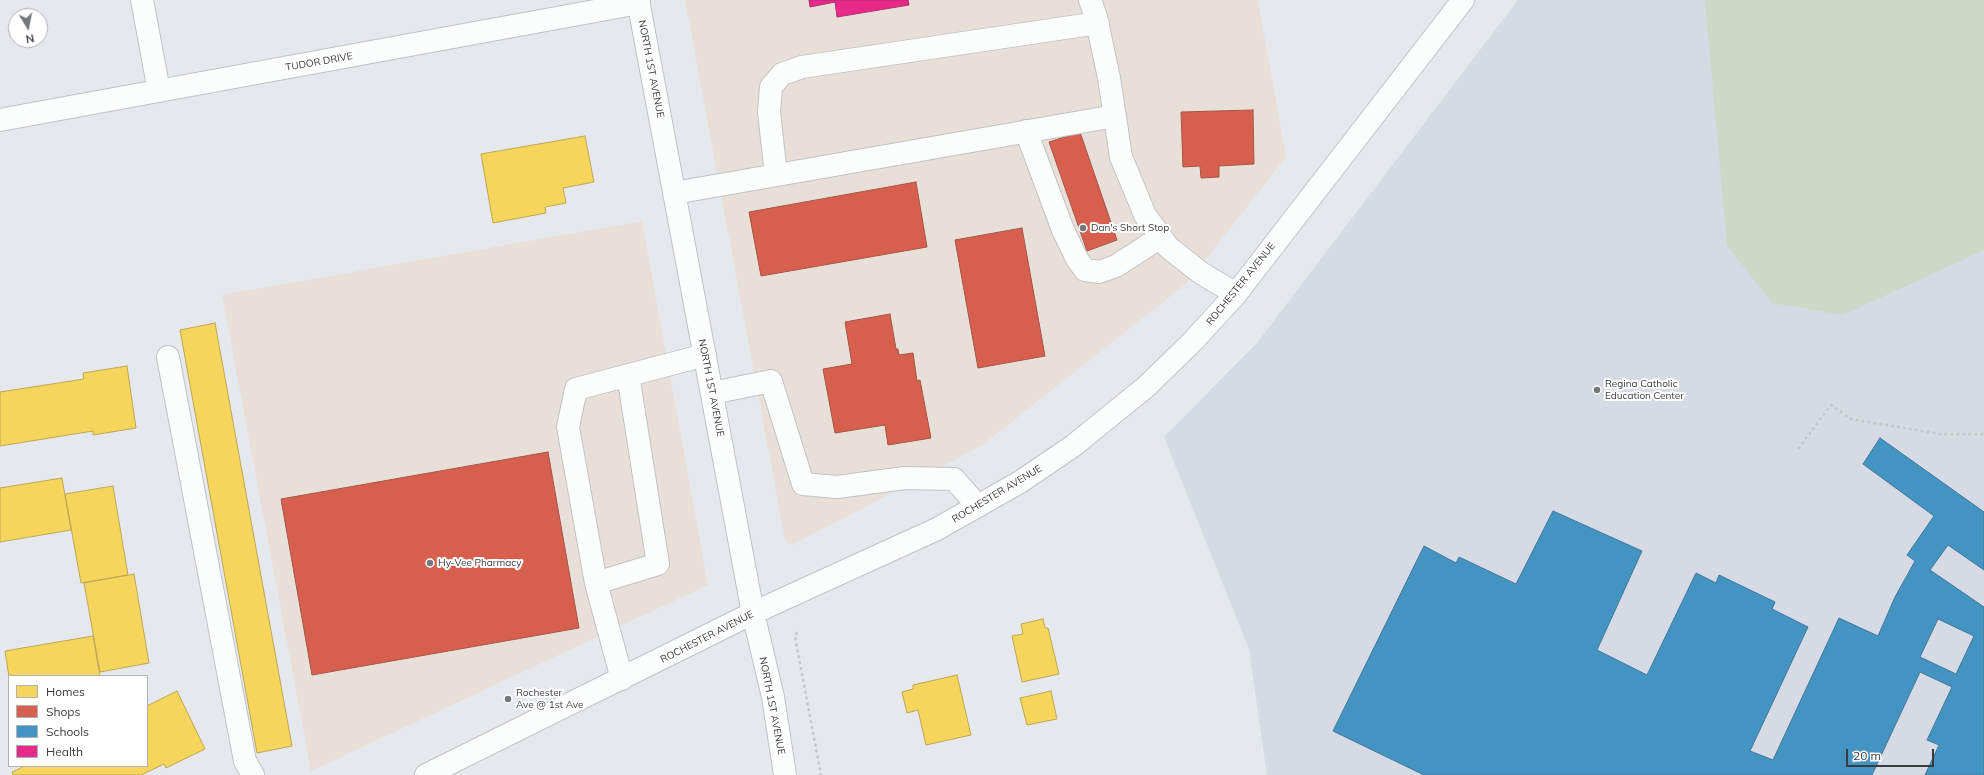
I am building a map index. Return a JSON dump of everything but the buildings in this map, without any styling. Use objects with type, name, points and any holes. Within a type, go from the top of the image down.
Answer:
[{"type":"main road","points":[[142,0],[159,91]]},
{"type":"main road","points":[[1090,0],[1098,23],[1122,156],[1130,181],[1145,215],[1168,247],[1201,273],[1236,294]]},
{"type":"main road","name":"ROCHESTER AVENUE","points":[[426,775],[753,613],[937,529],[1020,482],[1073,446],[1130,400],[1193,341],[1236,294],[1463,0]]},
{"type":"main road","name":"TUDOR DRIVE","points":[[0,120],[639,1]]},
{"type":"main road","name":"NORTH 1ST AVENUE","points":[[639,1],[753,613],[773,697],[785,775]]},
{"type":"main road","points":[[776,175],[769,112],[771,86],[782,74],[802,66],[1098,23]]},
{"type":"main road","points":[[674,193],[1115,116]]},
{"type":"main road","points":[[1026,131],[1063,230],[1076,259],[1085,270],[1099,272],[1116,266],[1161,237]]},
{"type":"main road","points":[[622,679],[596,583],[568,427],[576,388],[705,355]]},
{"type":"main road","points":[[168,357],[246,761],[253,775]]},
{"type":"main road","points":[[596,583],[658,564],[628,375]]},
{"type":"main road","points":[[712,393],[770,381],[802,484],[837,487],[905,478],[954,479],[978,506]]},
{"type":"path","points":[[1798,449],[1831,406],[1852,419],[1940,434],[1984,434]]},
{"type":"path","points":[[797,632],[795,636],[796,642],[821,775]]},
{"type":"shaded area","points":[[685,0],[1258,0],[1286,157],[1187,283],[981,446],[792,545],[785,540]]},
{"type":"shaded area","name":"Regina Catholic Education Center","points":[[1518,0],[1984,0],[1984,775],[1267,775],[1249,649],[1164,437],[1257,343]]},
{"type":"shaded area","points":[[642,221],[708,585],[311,771],[222,295]]},
{"type":"green space","points":[[1705,0],[1984,0],[1984,250],[1843,315],[1772,303],[1727,245]]},
{"type":"place","name":"Dan's Short Stop","points":[[1083,228]]},
{"type":"place","name":"Regina Catholic Education Center","points":[[1597,390]]},
{"type":"place","name":"Hy-Vee Pharmacy","points":[[430,563]]},
{"type":"place","name":"Rochester Ave @ 1st Ave","points":[[508,699]]}]
